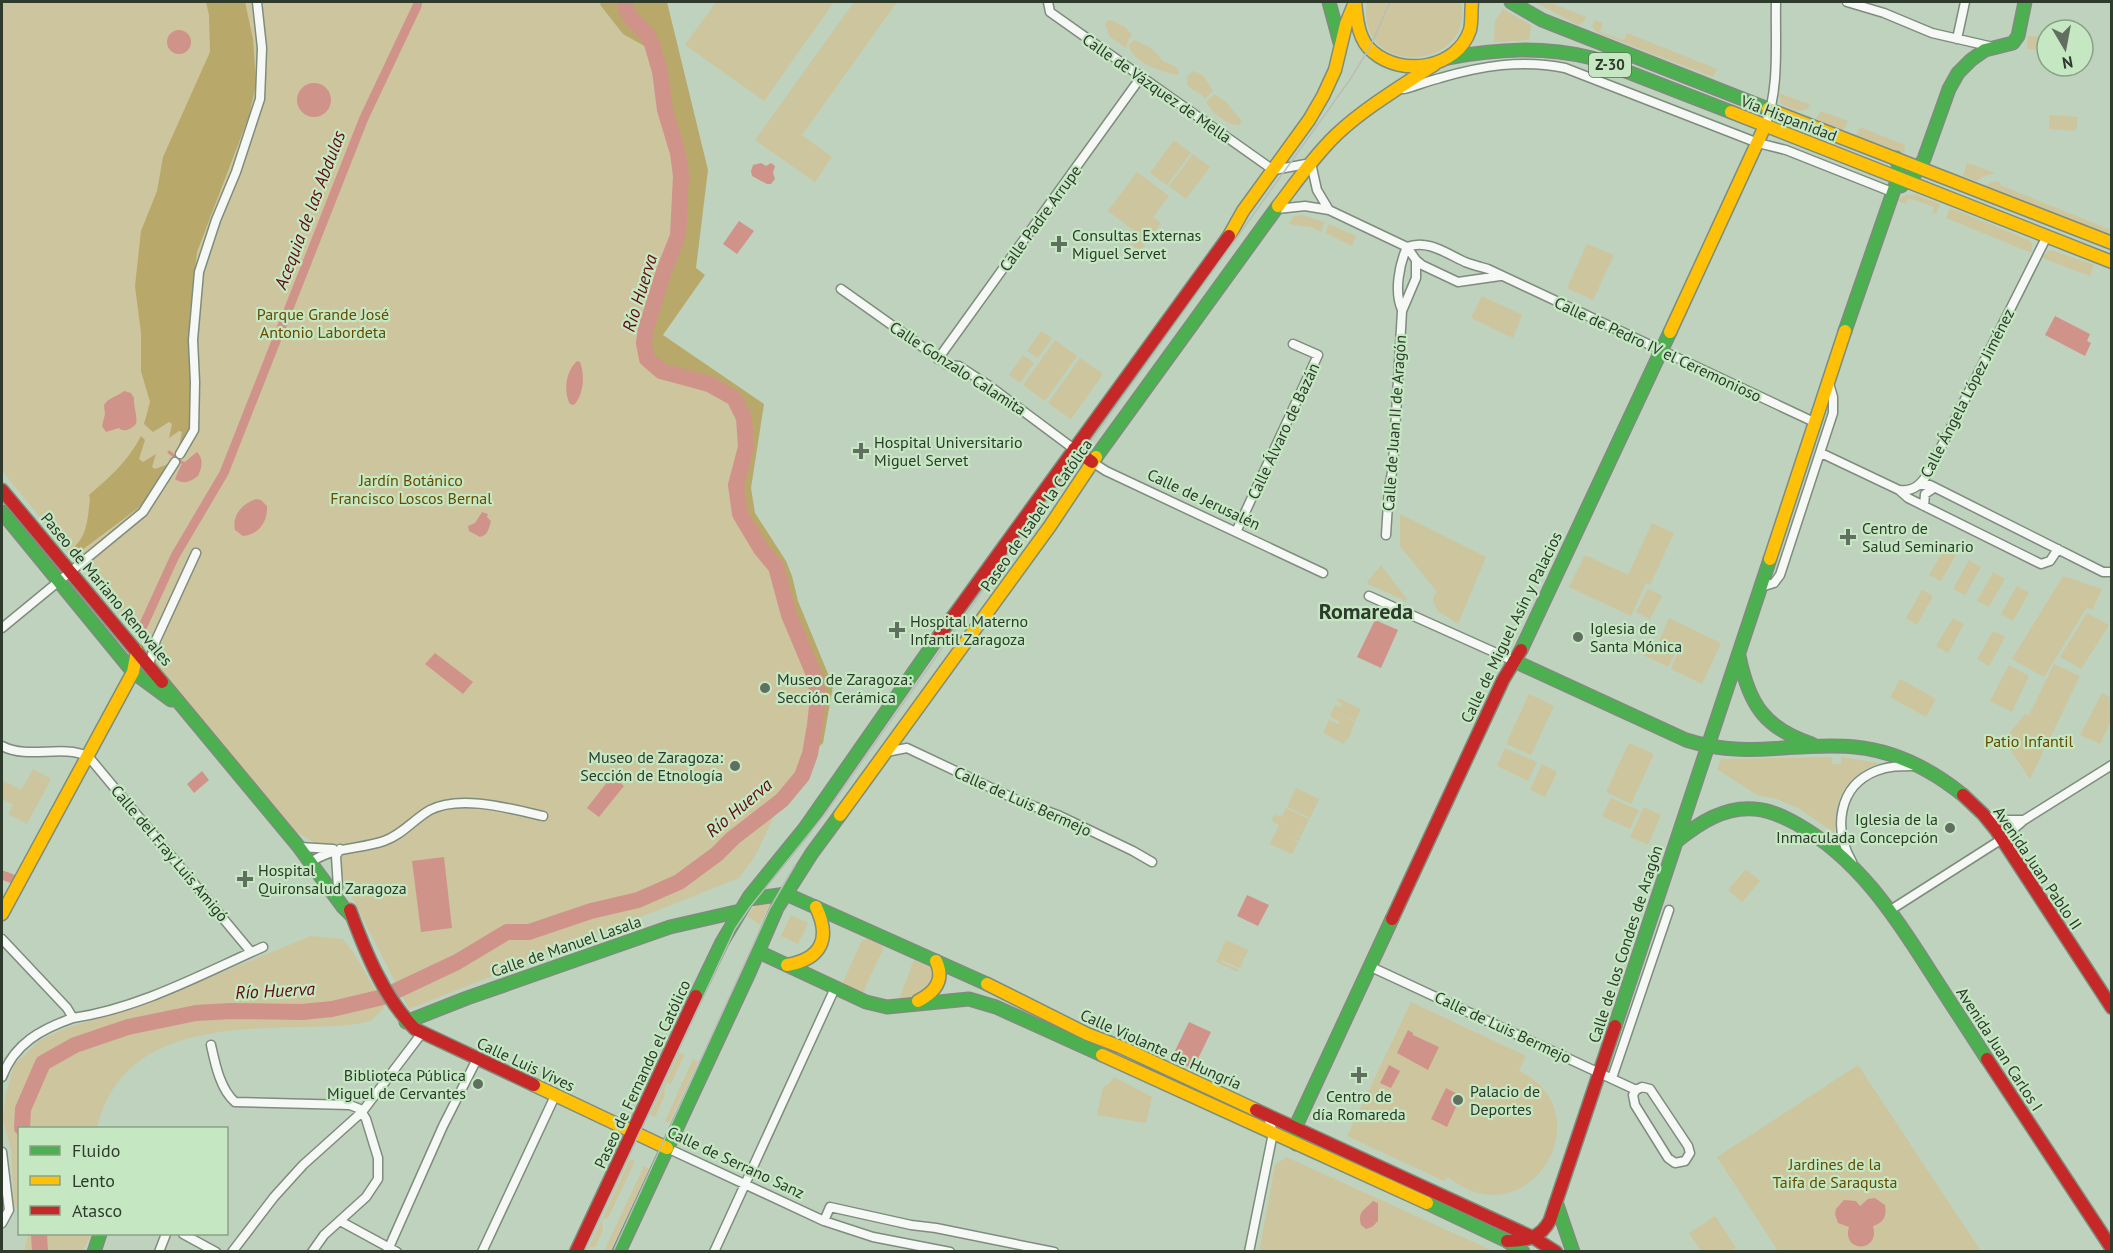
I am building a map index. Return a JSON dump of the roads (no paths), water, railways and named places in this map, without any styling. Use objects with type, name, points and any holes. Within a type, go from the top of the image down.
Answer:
[{"type":"main road","points":[[1329,2],[1340,47]]},
{"type":"main road","points":[[1355,2],[1354,12],[1358,31],[1369,49],[1389,63],[1407,68],[1421,68],[1447,58],[1461,44],[1472,17],[1472,2]]},
{"type":"main road","name":"Paseo de Isabel la Católica","points":[[740,910],[778,858],[805,828],[971,591],[1103,412],[1274,170],[1323,96],[1335,70],[1355,2]]},
{"type":"main road","name":"Vía Hispanidad","points":[[1511,2],[1542,20],[2112,243]]},
{"type":"main road","points":[[1892,192],[1902,180],[1920,168],[1942,106],[1958,72],[1970,61],[1993,47],[2009,45],[2016,40],[2025,2]]},
{"type":"main road","name":"Vía Hispanidad","points":[[1447,58],[1506,48],[1548,48],[1592,58],[2112,262]]},
{"type":"main road","name":"Paseo de Isabel la Católica","points":[[759,952],[777,908],[812,853],[1050,526],[1092,462],[1275,210],[1325,146],[1345,127],[1369,108],[1435,64]]},
{"type":"main road","name":"Calle de Miguel Asín y Palacios","points":[[1296,1144],[1295,1128],[1369,966],[1522,647],[1765,126]]},
{"type":"main road","points":[[1896,158],[1902,180]]},
{"type":"main road","name":"Calle de los Condes de Aragón","points":[[1534,1238],[1549,1223],[1892,192]]},
{"type":"main road","name":"Calle de Jerusalén","points":[[1074,449],[1092,462]]},
{"type":"main road","name":"Paseo de Mariano Renovales","points":[[2,490],[299,847],[338,887],[395,1006],[406,1022]]},
{"type":"main road","name":"Paseo de Mariano Renovales","points":[[2,513],[133,672],[185,711]]},
{"type":"main road","points":[[2,914],[133,672],[137,651]]},
{"type":"main road","points":[[1739,655],[1749,695],[1767,721],[1791,737],[1825,746]]},
{"type":"main road","name":"Avenida Juan Pablo II","points":[[1514,661],[1708,748],[1741,750],[1825,746],[1866,748],[1917,766],[1954,790],[1984,815],[2112,1008]]},
{"type":"main road","name":"Avenida Juan Carlos I","points":[[1677,842],[1702,821],[1722,812],[1765,810],[1799,826],[1857,870],[1889,911],[2112,1249]]},
{"type":"main road","name":"Paseo de Mariano Renovales","points":[[313,863],[343,907],[352,916]]},
{"type":"main road","points":[[748,899],[786,894]]},
{"type":"main road","name":"Calle Violante de Hungría","points":[[786,894],[997,988],[1087,1034],[1121,1047],[1534,1238],[1556,1251]]},
{"type":"main road","points":[[787,965],[806,961],[820,947],[824,930],[816,908]]},
{"type":"main road","name":"Calle de Manuel Lasala","points":[[406,1022],[467,998],[670,927],[740,910]]},
{"type":"main road","name":"Paseo de Fernando el Católico","points":[[576,1251],[722,942],[740,910]]},
{"type":"main road","points":[[619,1251],[759,952]]},
{"type":"main road","name":"Calle Violante de Hungría","points":[[759,952],[866,1002],[880,1006],[969,999],[986,1003],[1507,1241],[1523,1251]]},
{"type":"main road","points":[[917,1004],[938,987],[941,974],[936,961]]},
{"type":"main road","points":[[969,999],[986,998],[1028,1005]]},
{"type":"main road","name":"Calle Luis Vives","points":[[406,1022],[422,1033],[634,1132]]},
{"type":"main road","name":"Calle de Serrano Sanz","points":[[634,1132],[667,1148]]},
{"type":"main road","points":[[1556,1202],[1573,1251]]},
{"type":"main road","points":[[94,1251],[99,1235]]},
{"type":"main road","points":[[1507,1241],[1526,1241],[1534,1238]]},
{"type":"street","points":[[2,628],[143,512],[194,430],[193,340],[199,272],[260,99],[262,48],[257,2]]},
{"type":"street","name":"Calle de Vázquez de Mella","points":[[1048,2],[1050,12],[1274,170]]},
{"type":"street","points":[[1765,126],[1771,110],[1774,89],[1776,2]]},
{"type":"street","points":[[1847,2],[1884,13],[1932,33],[1993,47]]},
{"type":"street","points":[[1957,39],[1965,2]]},
{"type":"street","name":"Vía Hispanidad","points":[[1398,90],[1438,78],[1508,64],[1553,65],[1582,74],[1758,143],[1786,150],[1892,192]]},
{"type":"street","name":"Vía Hispanidad","points":[[1407,68],[1438,78]]},
{"type":"street","name":"Calle Padre Arrupe","points":[[938,359],[1141,77]]},
{"type":"street","points":[[1274,170],[1311,163],[1317,190],[1329,210]]},
{"type":"street","name":"Calle de Pedro IV el Ceremonioso","points":[[1275,210],[1300,206],[1329,210],[1407,247],[1416,260],[1429,269],[1461,282],[1501,276]]},
{"type":"street","name":"Calle Ángela López Jiménez","points":[[1924,506],[1925,494],[2047,236]]},
{"type":"street","name":"Calle de Pedro IV el Ceremonioso","points":[[1407,247],[1417,244],[1430,246],[1470,264],[1495,272],[1814,422]]},
{"type":"street","name":"Calle de Juan II de Aragón","points":[[1402,310],[1398,298],[1400,273],[1407,247]]},
{"type":"street","name":"Calle de Juan II de Aragón","points":[[1386,535],[1389,488],[1393,467],[1402,310],[1416,278],[1416,260]]},
{"type":"street","points":[[1416,278],[1429,269]]},
{"type":"street","name":"Calle Gonzalo Calamita","points":[[841,289],[948,366],[959,366],[988,385],[1074,449]]},
{"type":"street","name":"Calle Álvaro de Bazán","points":[[1236,532],[1318,355],[1293,344]]},
{"type":"street","name":"Calle de los Condes de Aragón","points":[[1761,587],[1774,583],[1780,576],[1821,453],[1834,405],[1828,380]]},
{"type":"street","name":"Calle Ángela López Jiménez","points":[[1821,453],[1899,490],[1930,484]]},
{"type":"street","name":"Calle de Jerusalén","points":[[1092,462],[1106,471],[1323,573]]},
{"type":"street","points":[[1930,484],[2103,572],[2112,572]]},
{"type":"street","points":[[1899,490],[1908,498],[2041,564],[2050,561],[2058,549]]},
{"type":"street","points":[[149,665],[156,640],[196,553]]},
{"type":"street","points":[[1370,596],[1514,661]]},
{"type":"street","points":[[137,651],[147,648],[156,640]]},
{"type":"street","points":[[883,753],[893,749],[907,748],[904,728]]},
{"type":"street","points":[[2,746],[17,752],[74,752],[88,756]]},
{"type":"street","name":"Calle de Luis Bermejo","points":[[907,748],[1007,796],[1059,816],[1140,854],[1152,862]]},
{"type":"street","name":"Calle del Fray Luis Amigó","points":[[88,756],[251,952]]},
{"type":"street","points":[[1889,911],[2002,839],[2024,820],[2112,765]]},
{"type":"street","name":"Avenida Juan Carlos I","points":[[1857,870],[1845,847],[1840,821],[1845,799],[1854,786],[1878,770],[1917,766]]},
{"type":"street","points":[[299,847],[340,849],[365,846],[386,840],[433,808],[449,804],[467,803],[543,816]]},
{"type":"street","points":[[1984,815],[2000,820],[2024,820]]},
{"type":"street","points":[[313,863],[325,854],[340,849]]},
{"type":"street","points":[[338,887],[336,856],[340,849]]},
{"type":"street","name":"Calle de los Condes de Aragón","points":[[1612,1078],[1669,910]]},
{"type":"street","points":[[2,939],[67,1008],[73,1018]]},
{"type":"street","points":[[2,1077],[11,1057],[24,1042],[42,1031],[73,1018],[98,1013],[149,997],[263,946]]},
{"type":"street","name":"Calle de Luis Bermejo","points":[[1369,966],[1636,1090]]},
{"type":"street","points":[[714,1251],[836,988]]},
{"type":"street","points":[[232,1251],[274,1197],[303,1165],[362,1112],[422,1033]]},
{"type":"street","points":[[211,1045],[222,1081],[235,1102],[350,1105],[362,1112],[378,1158],[379,1173],[371,1191],[324,1235],[312,1251]]},
{"type":"street","points":[[340,1221],[391,1250],[444,1126],[477,1059]]},
{"type":"street","name":"Calle de Luis Bermejo","points":[[1642,1087],[1650,1089],[1688,1146],[1690,1153],[1685,1161],[1675,1163],[1668,1158],[1635,1105],[1632,1098],[1636,1090],[1642,1087]]},
{"type":"street","points":[[482,1251],[555,1096]]},
{"type":"street","points":[[1249,1251],[1273,1133],[1268,1116]]},
{"type":"street","name":"Calle de Serrano Sanz","points":[[667,1148],[824,1221],[873,1237],[950,1251]]},
{"type":"street","points":[[2,1152],[9,1210],[2,1223]]},
{"type":"street","points":[[824,1221],[830,1207],[911,1226],[936,1228],[1054,1251]]},
{"type":"street","points":[[159,1251],[165,1235]]},
{"type":"street","points":[[187,1235],[216,1251]]},
{"type":"waterway","name":"Acequia de las Abdulas","points":[[143,626],[175,556],[224,473],[364,118],[418,2]]},
{"type":"waterway","name":"Río Huerva","points":[[22,1127],[23,1109],[43,1063],[75,1045],[128,1027],[196,1013],[302,1012],[332,1009],[383,997],[457,962],[507,932],[529,932],[591,911],[638,900],[679,882],[782,800],[802,776],[810,754],[815,725],[818,698],[815,677],[789,615],[776,567],[761,549],[740,514],[736,485],[746,447],[744,418],[734,398],[709,384],[661,371],[647,359],[644,343],[646,329],[664,271],[678,236],[681,176],[678,153],[665,110],[660,71],[652,44],[647,34],[626,10],[626,2]]},
{"type":"waterway","points":[[169,452],[185,465]]},
{"type":"waterway","name":"Acequia de las Abdulas","points":[[2,875],[13,879]]},
{"type":"waterway","name":"Río Huerva","points":[[39,1235],[40,1252]]},
{"type":"tram line","points":[[584,1252],[735,929],[825,814],[1349,81],[1369,49],[1390,2]]},
{"type":"tram line","points":[[613,1252],[770,908],[795,865]]},
{"type":"place","name":"Consultas Externas Miguel Servet","points":[[1059,244]]},
{"type":"place","name":"Hospital Universitario Miguel Servet","points":[[861,451]]},
{"type":"place","name":"Centro de Salud Seminario","points":[[1848,537]]},
{"type":"place","name":"Hospital Materno Infantil Zaragoza","points":[[897,630]]},
{"type":"place","name":"Iglesia de Santa Mónica","points":[[1578,637]]},
{"type":"place","name":"Museo de Zaragoza: Sección Cerámica","points":[[765,688]]},
{"type":"place","name":"Museo de Zaragoza: Sección de Etnología","points":[[735,766]]},
{"type":"place","name":"Iglesia de la Inmaculada Concepción","points":[[1950,828]]},
{"type":"place","name":"Hospital Quironsalud Zaragoza","points":[[245,879]]},
{"type":"place","name":"Centro de día Romareda","points":[[1359,1075]]},
{"type":"place","name":"Biblioteca Pública Miguel de Cervantes","points":[[478,1084]]},
{"type":"place","name":"Palacio de Deportes","points":[[1458,1100]]},
{"type":"district","name":"Romareda","points":[[1366,611]]},
{"type":"park label","name":"Parque Grande José Antonio Labordeta","points":[[323,323]]},
{"type":"park label","name":"Jardín Botánico Francisco Loscos Bernal","points":[[411,489]]},
{"type":"park label","name":"Patio Infantil","points":[[2029,741]]},
{"type":"park label","name":"Jardines de la Taifa de Saraqusta","points":[[1835,1173]]}]
